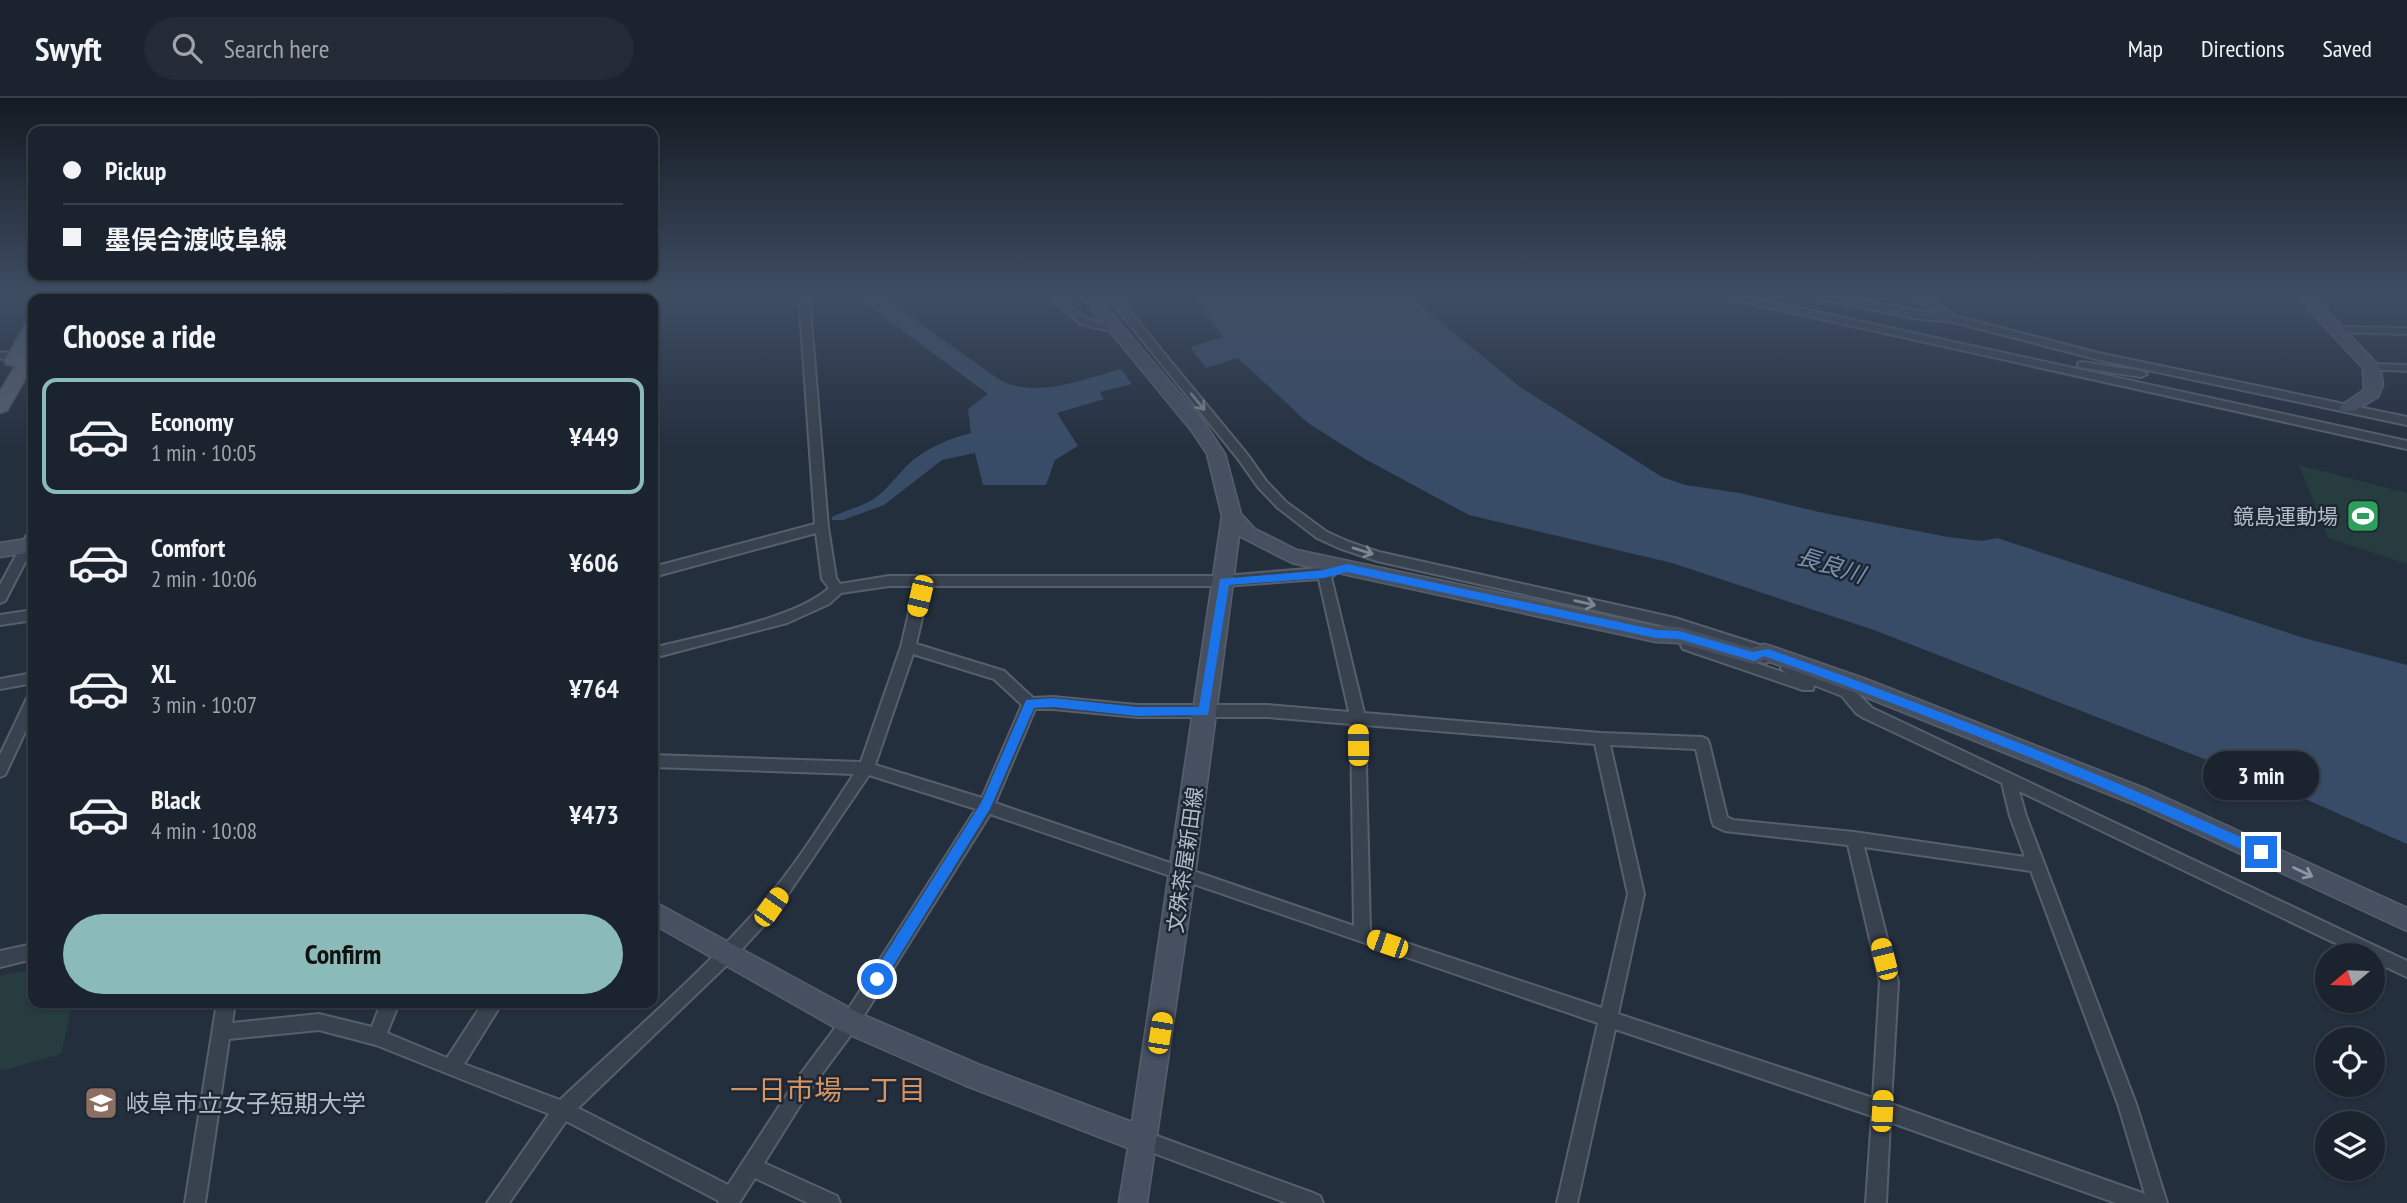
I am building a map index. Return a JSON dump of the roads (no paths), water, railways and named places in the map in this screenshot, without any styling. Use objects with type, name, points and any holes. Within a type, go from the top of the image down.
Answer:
[{"type":"main road","points":[[1131,347],[1198,426],[1216,454],[1232,516],[1248,534],[1269,546],[1292,556],[1656,634],[1679,635],[1754,656],[1764,652],[1858,685],[2141,797],[2407,920]]},
{"type":"main road","points":[[2348,407],[2372,393],[2374,386],[2371,368],[2352,347]]},
{"type":"main road","points":[[0,382],[23,353]]},
{"type":"main road","points":[[0,408],[23,353]]},
{"type":"main road","name":"文殊茶屋新田線","points":[[1133,1203],[1185,873],[1204,712],[1232,516]]},
{"type":"main road","points":[[0,550],[28,543]]},
{"type":"main road","points":[[658,915],[850,1023],[974,1076],[1143,1140]]},
{"type":"street","points":[[808,347],[822,527],[830,579],[837,589]]},
{"type":"street","points":[[1152,347],[1262,484],[1282,505],[1322,536],[1377,556],[1675,623],[1764,652],[1766,659],[1847,692],[1870,713]]},
{"type":"street","points":[[1954,347],[2407,445]]},
{"type":"street","points":[[2065,347],[2096,356],[2407,421]]},
{"type":"street","points":[[2004,358],[2031,357],[2288,396]]},
{"type":"street","points":[[2371,368],[2407,368]]},
{"type":"street","points":[[658,571],[822,527]]},
{"type":"street","points":[[0,598],[28,547]]},
{"type":"street","points":[[658,652],[782,619],[824,601],[837,589],[889,581],[1224,582],[1324,574],[1347,568]]},
{"type":"street","points":[[1324,574],[1358,718],[1362,936]]},
{"type":"street","points":[[497,1203],[563,1110],[726,955],[771,907],[866,768],[908,647],[920,596],[929,580]]},
{"type":"street","points":[[0,620],[28,616]]},
{"type":"street","points":[[1656,634],[1835,695],[2009,781],[2177,857],[2407,969]]},
{"type":"street","points":[[908,647],[999,675],[1030,704],[1053,702],[1137,711],[1268,711],[1601,739],[1702,743],[1720,821],[1731,827],[1854,839],[2036,865]]},
{"type":"street","points":[[0,684],[28,679]]},
{"type":"street","points":[[222,1032],[318,1022],[377,1037],[563,1110],[730,1200],[753,1168],[803,1085],[850,1023],[986,806],[1030,704]]},
{"type":"street","points":[[0,771],[28,711]]},
{"type":"street","points":[[1567,1203],[1636,894],[1601,739]]},
{"type":"street","points":[[658,761],[866,768],[1185,873],[2143,1203]]},
{"type":"street","points":[[2009,781],[2018,816],[2127,1104],[2157,1203]]},
{"type":"street","points":[[1854,839],[1889,982],[1876,1203]]},
{"type":"street","points":[[0,959],[28,954]]},
{"type":"street","points":[[195,1203],[225,1008]]},
{"type":"street","points":[[377,1037],[388,1008]]},
{"type":"street","points":[[451,1068],[490,1008]]},
{"type":"street","points":[[1143,1140],[1313,1203]]},
{"type":"street","points":[[753,1168],[830,1203]]},
{"type":"water","points":[[924,347],[953,347],[1000,380],[1030,388],[1076,382],[1121,369],[1132,384],[1100,392],[1104,399],[1057,413],[1078,446],[1055,460],[1046,485],[983,485],[975,453],[942,460],[884,505],[843,520],[832,520],[832,517],[878,496],[912,461],[926,451],[971,433],[968,409],[988,394]]},
{"type":"water","name":"長良川","points":[[1190,347],[1471,347],[1520,387],[1662,477],[1685,485],[1740,493],[1819,512],[1948,537],[1982,541],[1997,538],[2304,638],[2407,665],[2407,844],[2294,794],[1874,630],[1672,563],[1469,515],[1365,459],[1308,423],[1238,358],[1206,368]]},
{"type":"place","name":"鏡島運動場","points":[[2363,516]]},
{"type":"place","name":"岐阜市立女子短期大学","points":[[101,1103]]},
{"type":"district","name":"一日市場一丁目","points":[[828,1089]]}]
